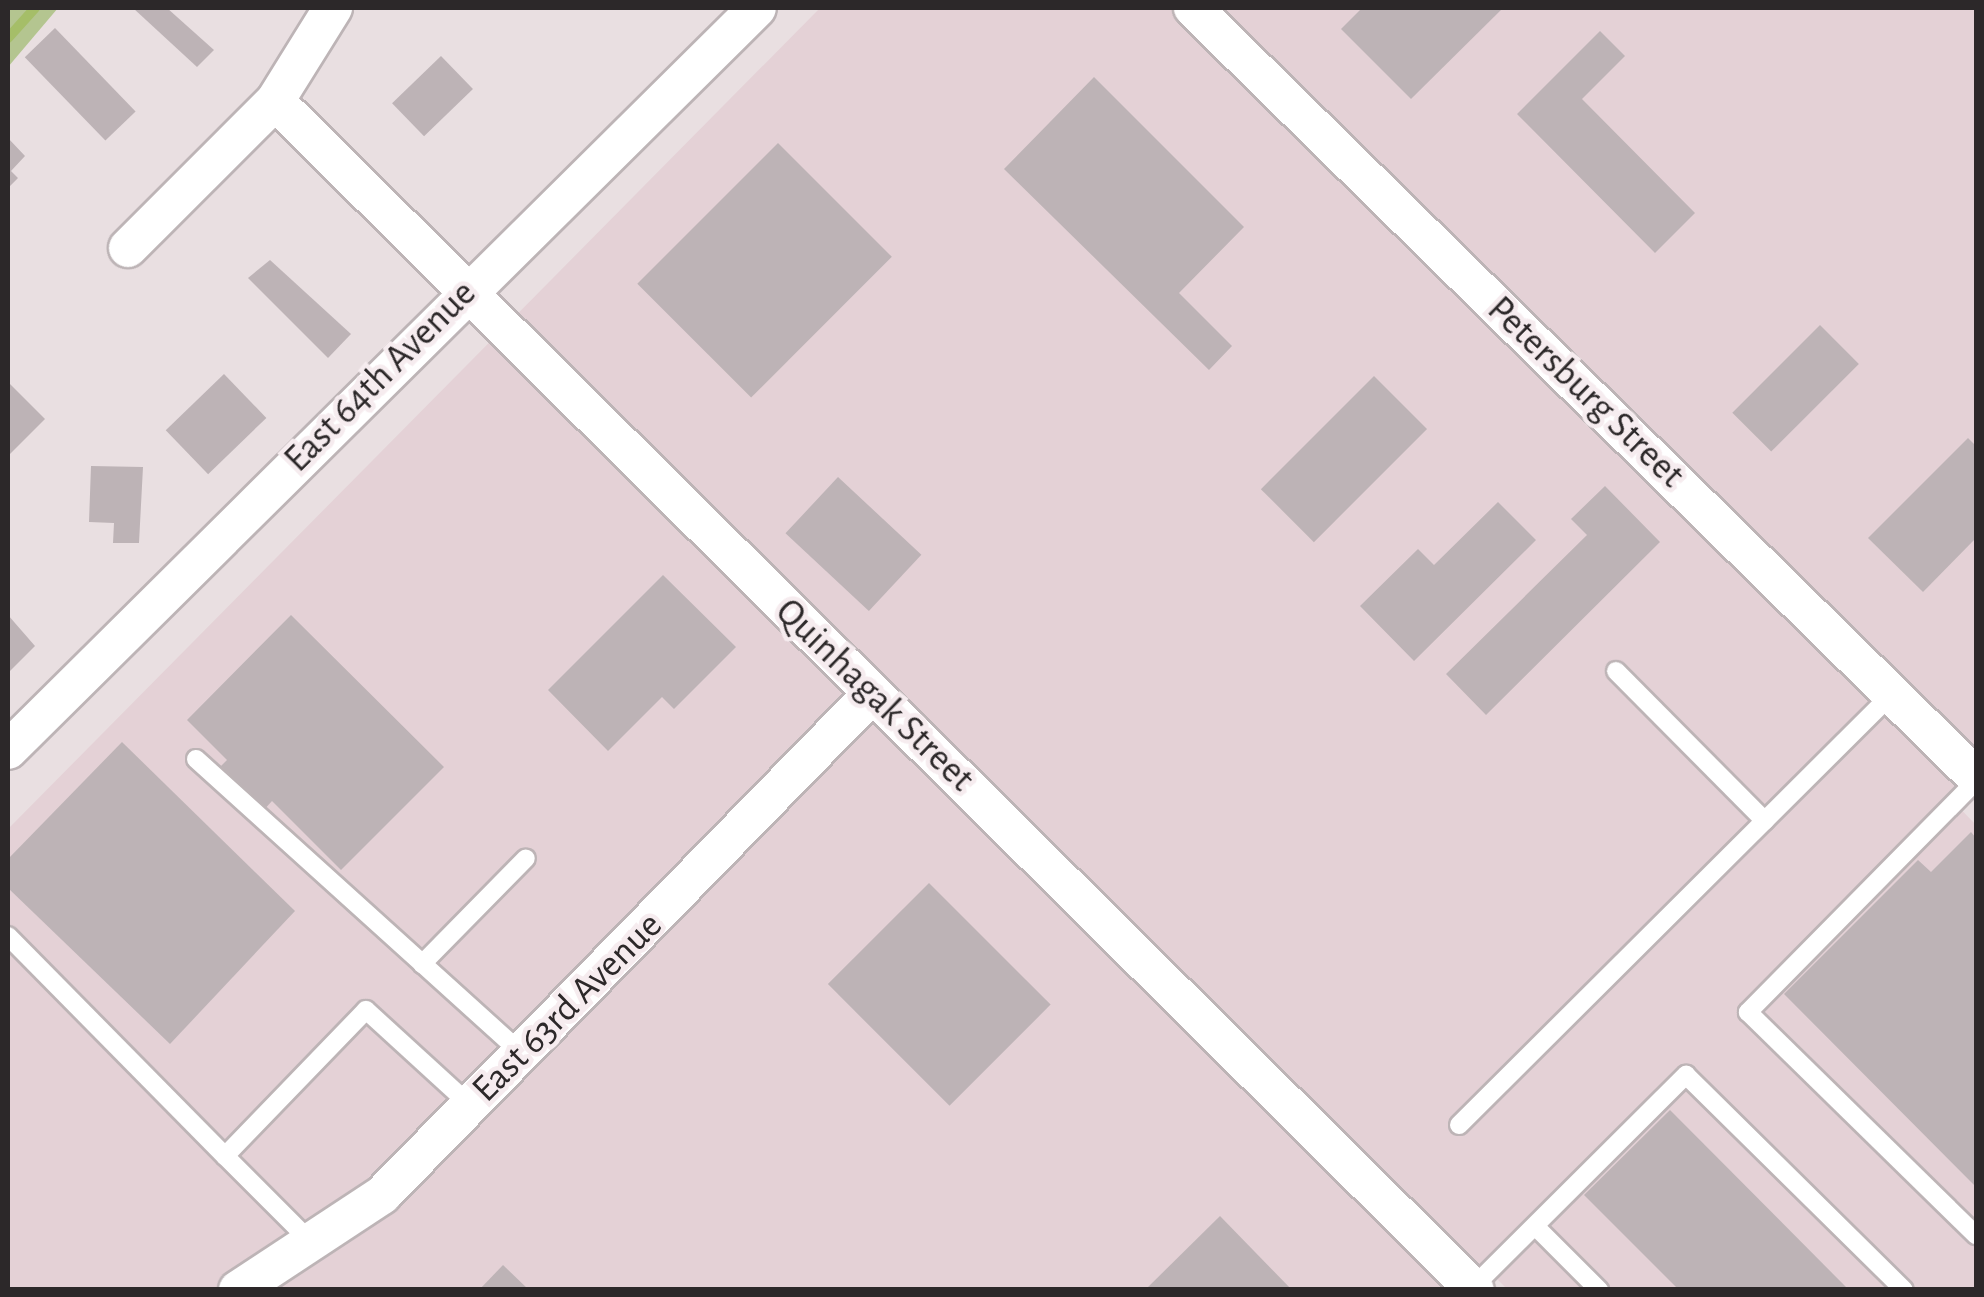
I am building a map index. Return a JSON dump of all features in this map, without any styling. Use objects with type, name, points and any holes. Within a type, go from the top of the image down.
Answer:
[{"type":"street","points":[[128,248],[275,101],[332,8]]},
{"type":"street","name":"East 64th Avenue","points":[[8,750],[464,294],[757,8]]},
{"type":"street","name":"Petersburg Street","points":[[1193,8],[1976,779]]},
{"type":"street","name":"Quinhagak Street","points":[[275,101],[464,294],[1474,1288]]},
{"type":"street","name":"East 63rd Avenue","points":[[238,1290],[382,1195],[872,694]]},
{"type":"lane","points":[[1616,671],[1765,821]]},
{"type":"lane","points":[[1459,1125],[1892,694]]},
{"type":"lane","points":[[196,759],[522,1054]]},
{"type":"lane","points":[[1976,779],[1748,1012],[1976,1235]]},
{"type":"lane","points":[[422,964],[526,858]]},
{"type":"lane","points":[[8,936],[310,1242]]},
{"type":"lane","points":[[225,1156],[366,1010],[471,1106]]},
{"type":"lane","points":[[1474,1288],[1686,1075],[1904,1290]]},
{"type":"lane","points":[[1535,1226],[1598,1290]]},
{"type":"shaded area","points":[[820,8],[1976,8],[1976,765],[1948,796],[1976,825],[1976,1289],[1508,1290],[1484,1266],[1459,1290],[8,1290],[8,829]]},
{"type":"green space","points":[[8,8],[58,8],[8,67]]},
{"type":"building","points":[[133,8],[167,8],[214,50],[197,67]]},
{"type":"building","points":[[1362,8],[1503,8],[1411,99],[1341,29]]},
{"type":"building","points":[[55,28],[136,111],[105,141],[25,57]]},
{"type":"building","points":[[1600,31],[1625,56],[1582,99],[1695,213],[1655,253],[1517,114]]},
{"type":"building","points":[[441,56],[473,89],[424,136],[392,103]]},
{"type":"building","points":[[1094,77],[1244,227],[1179,293],[1232,346],[1209,370],[1004,169]]},
{"type":"building","points":[[8,138],[25,156],[11,171],[18,178],[8,188]]},
{"type":"building","points":[[778,143],[892,257],[751,398],[637,284]]},
{"type":"building","points":[[270,260],[351,334],[328,358],[248,278]]},
{"type":"building","points":[[1820,325],[1859,364],[1771,452],[1732,413]]},
{"type":"building","points":[[224,374],[266,418],[208,474],[166,430]]},
{"type":"building","points":[[1374,376],[1427,429],[1314,542],[1261,489]]},
{"type":"building","points":[[8,382],[45,419],[8,456]]},
{"type":"building","points":[[1968,438],[1976,446],[1976,538],[1923,592],[1868,538]]},
{"type":"building","points":[[91,466],[143,467],[139,543],[113,543],[114,523],[89,522]]},
{"type":"building","points":[[838,477],[921,555],[869,611],[785,533]]},
{"type":"building","points":[[1605,486],[1660,542],[1486,715],[1446,674],[1587,535],[1571,519]]},
{"type":"building","points":[[1498,502],[1536,540],[1414,661],[1360,606],[1418,549],[1434,565]]},
{"type":"building","points":[[663,575],[736,647],[674,709],[662,697],[608,751],[548,690]]},
{"type":"building","points":[[8,615],[35,646],[8,673]]},
{"type":"building","points":[[291,615],[444,767],[341,870],[272,801],[261,813],[217,770],[227,760],[187,720]]},
{"type":"building","points":[[122,742],[295,911],[170,1044],[8,888],[8,859]]},
{"type":"building","points":[[1971,832],[1976,838],[1976,1187],[1784,994],[1918,860],[1931,872]]},
{"type":"building","points":[[929,883],[1051,1005],[950,1106],[828,984]]},
{"type":"building","points":[[1670,1110],[1849,1290],[1679,1290],[1584,1195]]},
{"type":"building","points":[[1220,1216],[1292,1290],[1145,1290]]},
{"type":"building","points":[[503,1265],[529,1290],[479,1290]]},
{"type":"waterway","points":[[8,38],[35,8]]}]
